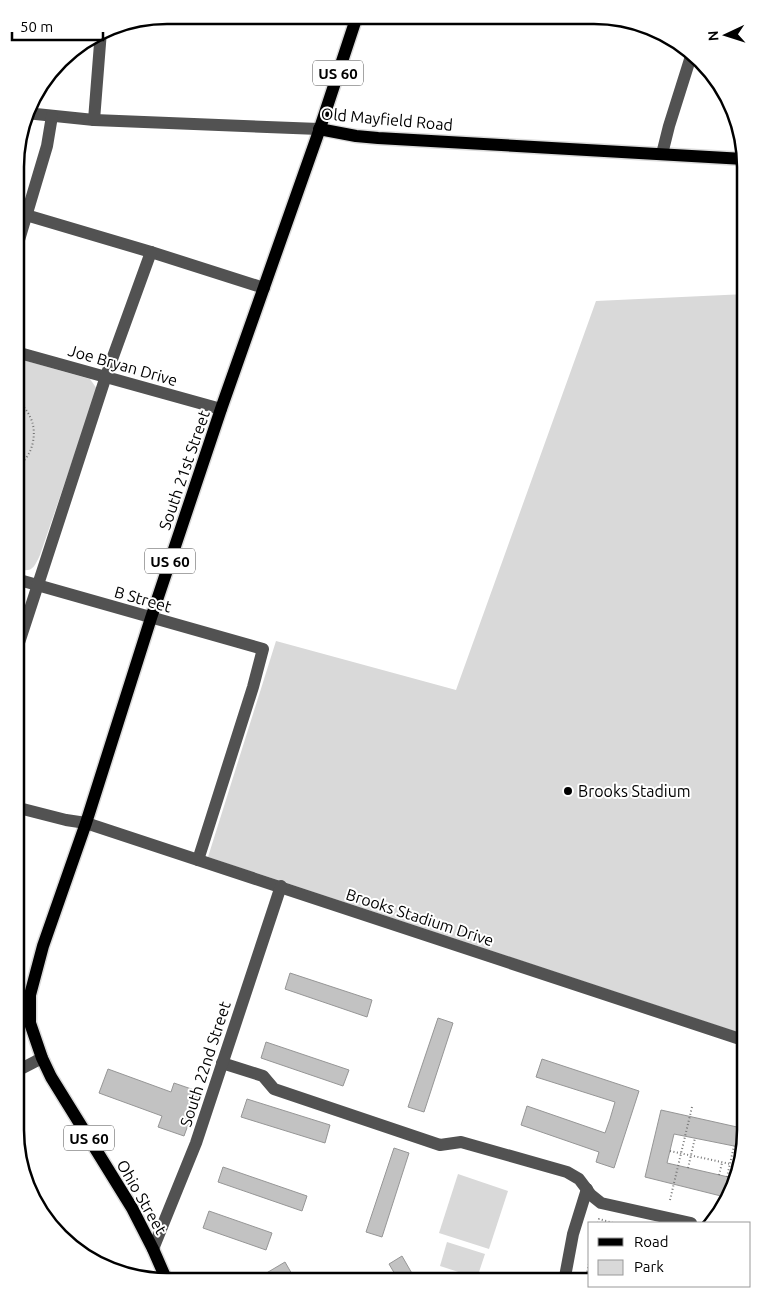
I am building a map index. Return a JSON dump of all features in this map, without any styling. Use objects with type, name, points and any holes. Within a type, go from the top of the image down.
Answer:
[{"type":"main road","name":"US 60","points":[[319,130],[354,24]]},
{"type":"main road","name":"Old Mayfield Road","points":[[319,130],[371,137],[737,159]]},
{"type":"main road","name":"South 21st Street","points":[[30,994],[43,946],[86,823],[151,618],[221,410],[319,130]]},
{"type":"main road","name":"Ohio Street","points":[[30,994],[30,1023],[42,1058],[51,1077],[132,1208],[164,1273]]},
{"type":"street","points":[[94,120],[100,40]]},
{"type":"street","points":[[662,154],[690,61]]},
{"type":"street","name":"Old Mayfield Road","points":[[34,115],[94,120],[319,130]]},
{"type":"street","points":[[24,221],[47,146],[52,116]]},
{"type":"street","points":[[26,215],[264,288]]},
{"type":"street","points":[[24,625],[106,376],[151,252]]},
{"type":"street","name":"Joe Bryan Drive","points":[[24,354],[221,410]]},
{"type":"street","name":"B Street","points":[[24,581],[263,649],[253,687],[198,860]]},
{"type":"street","name":"Brooks Stadium Drive","points":[[24,809],[86,823],[282,886],[323,902],[737,1038]]},
{"type":"street","name":"South 22nd Street","points":[[153,1249],[187,1167],[282,886]]},
{"type":"street","points":[[24,1067],[42,1058]]},
{"type":"street","points":[[222,1063],[263,1076],[274,1089],[440,1145],[460,1142],[567,1172],[579,1178],[601,1203],[686,1222]]},
{"type":"street","points":[[566,1273],[572,1234],[587,1189]]},
{"type":"path","points":[[24,408],[33,424],[33,440],[29,454],[24,460]]},
{"type":"path","points":[[670,1200],[692,1107]]},
{"type":"path","points":[[688,1168],[695,1138]]},
{"type":"path","points":[[727,1177],[734,1146]]},
{"type":"path","points":[[670,1151],[733,1165]]},
{"type":"path","points":[[719,1175],[722,1163]]},
{"type":"path","points":[[598,1222],[599,1219],[610,1222]]},
{"type":"green space","points":[[737,294],[737,1032],[208,857],[276,641],[456,690],[596,301]]},
{"type":"green space","points":[[24,360],[90,379],[97,389],[40,555],[34,567],[24,570]]},
{"type":"green space","points":[[458,1174],[508,1191],[489,1249],[439,1233]]},
{"type":"green space","points":[[447,1242],[485,1254],[479,1273],[462,1273],[440,1266]]},
{"type":"building","points":[[290,973],[372,1000],[367,1017],[285,989]]},
{"type":"building","points":[[438,1018],[453,1023],[424,1112],[408,1107]]},
{"type":"building","points":[[266,1042],[349,1070],[343,1086],[261,1058]]},
{"type":"building","points":[[542,1059],[639,1091],[614,1168],[596,1162],[599,1152],[521,1125],[527,1106],[605,1133],[610,1119],[615,1102],[536,1077]]},
{"type":"building","points":[[108,1069],[171,1092],[174,1083],[200,1092],[184,1136],[158,1127],[162,1116],[99,1093]]},
{"type":"building","points":[[247,1099],[330,1125],[325,1143],[241,1117]]},
{"type":"building","points":[[661,1110],[737,1127],[736,1146],[674,1134],[667,1163],[730,1177],[722,1196],[645,1177]]},
{"type":"building","points":[[394,1148],[409,1153],[382,1237],[366,1232]]},
{"type":"building","points":[[223,1167],[307,1196],[302,1211],[218,1182]]},
{"type":"building","points":[[209,1211],[272,1233],[266,1250],[203,1228]]},
{"type":"building","points":[[402,1256],[412,1273],[394,1273],[389,1264]]},
{"type":"building","points":[[285,1262],[291,1273],[266,1273]]},
{"type":"place","name":"Brooks Stadium","points":[[568,791]]}]
